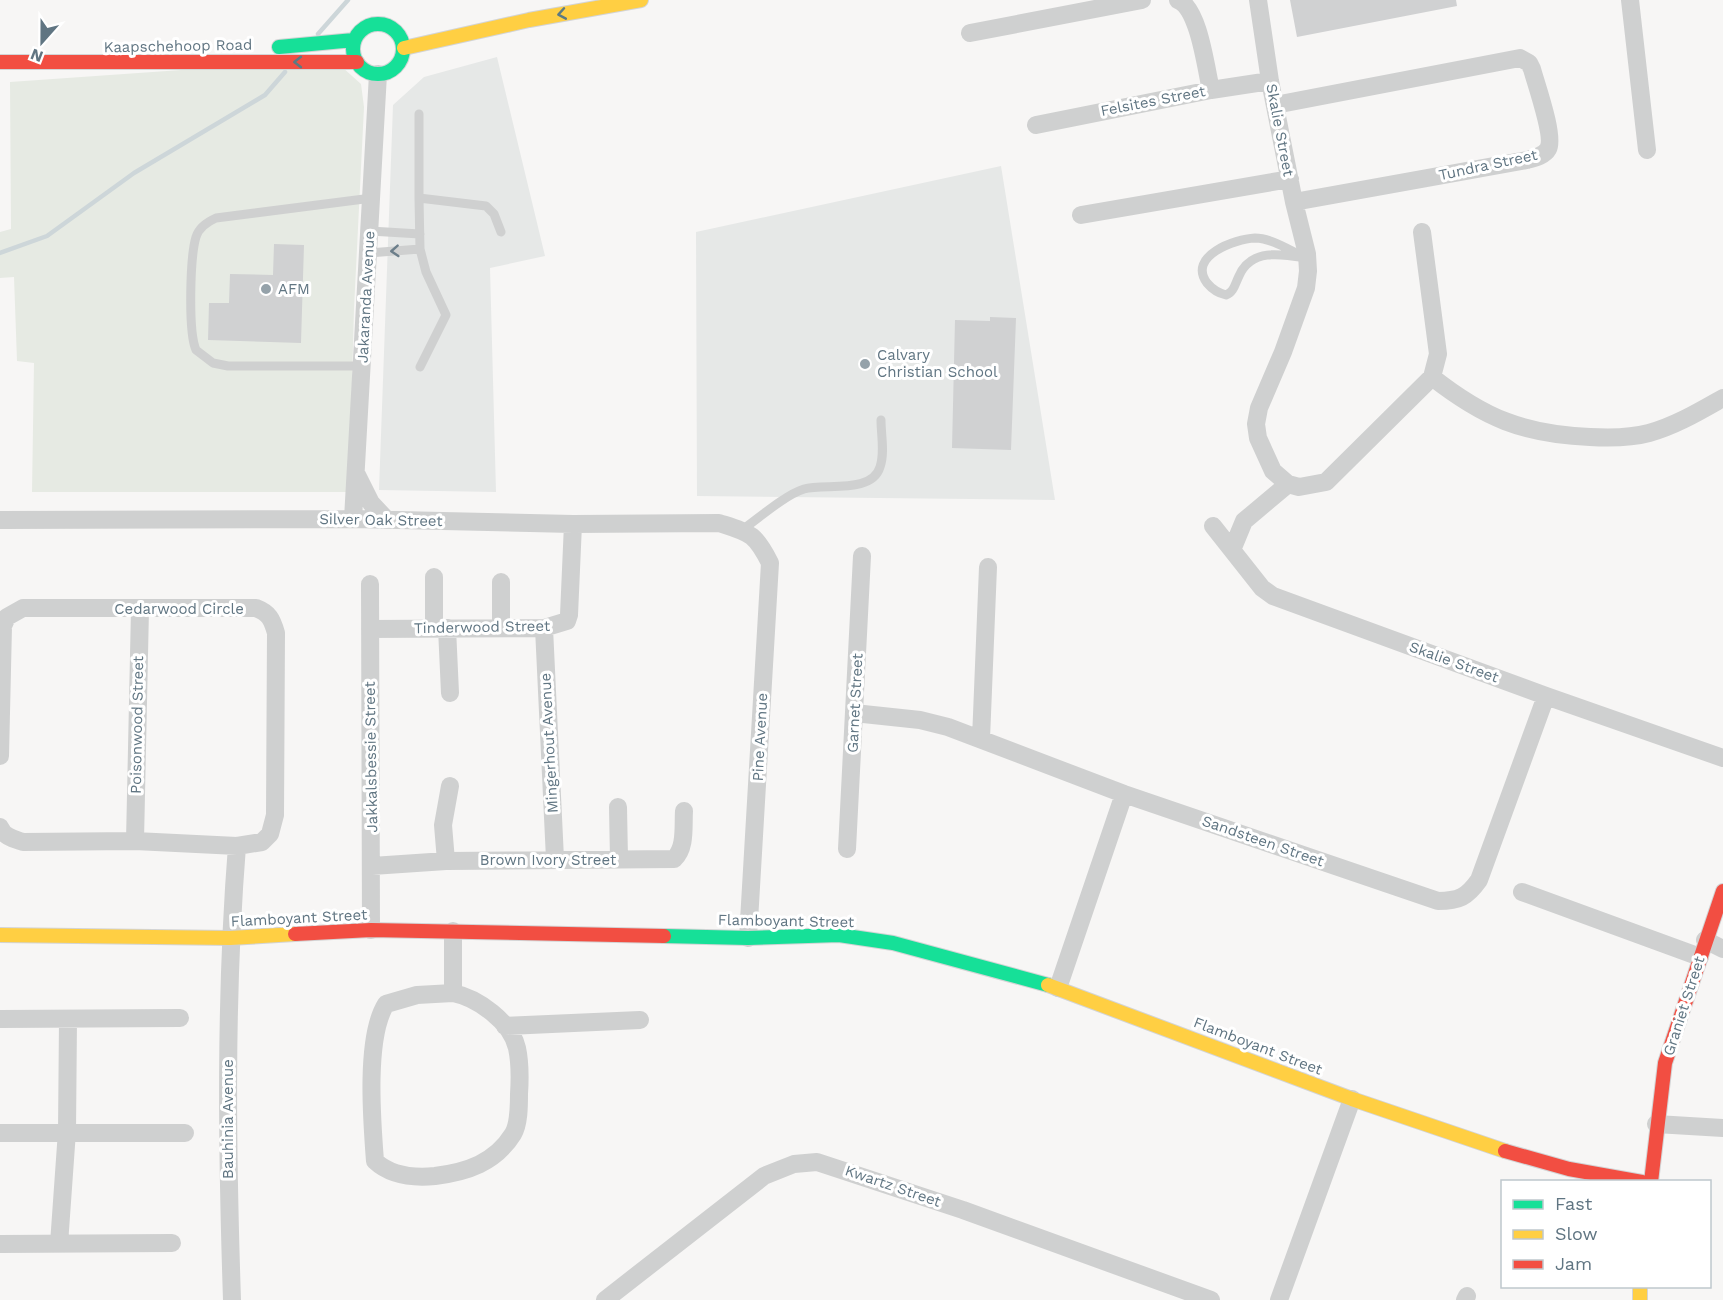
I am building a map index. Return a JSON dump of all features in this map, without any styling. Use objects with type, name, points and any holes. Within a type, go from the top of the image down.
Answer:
[{"type":"street","points":[[402,42],[564,0]]},
{"type":"street","points":[[402,42],[641,0]]},
{"type":"street","points":[[970,33],[1142,0]]},
{"type":"street","points":[[1179,0],[1190,10],[1195,23],[1211,90]]},
{"type":"street","name":"Skalie Street","points":[[1258,0],[1270,81],[1307,258],[1306,288],[1283,352],[1259,408],[1256,424],[1258,438],[1273,471],[1288,484]]},
{"type":"street","points":[[1630,0],[1647,150]]},
{"type":"street","points":[[377,24],[394,29],[402,42],[398,65],[393,70],[378,74],[370,73],[357,62],[354,40],[362,30],[377,24]]},
{"type":"street","name":"Kaapschehoop Road","points":[[0,55],[139,58],[354,40]]},
{"type":"street","name":"Tundra Street","points":[[1275,105],[1520,58],[1529,63],[1532,69],[1550,136],[1548,150],[1542,155],[1527,160],[1294,202]]},
{"type":"street","name":"Kaapschehoop Road","points":[[0,62],[357,62]]},
{"type":"street","name":"Jakaranda Avenue","points":[[353,519],[378,74]]},
{"type":"street","name":"Felsites Street","points":[[1036,124],[1211,90],[1270,81]]},
{"type":"street","points":[[1082,215],[1290,179]]},
{"type":"street","points":[[1232,550],[1244,521],[1288,484],[1299,487],[1326,482],[1432,376],[1438,354],[1422,232]]},
{"type":"street","points":[[1432,376],[1480,410],[1506,422],[1550,435],[1605,438],[1649,433],[1686,418],[1723,398]]},
{"type":"street","points":[[356,473],[371,503],[387,520]]},
{"type":"street","name":"Silver Oak Street","points":[[0,520],[353,519],[573,524],[719,523],[742,530],[759,540]]},
{"type":"street","name":"Tinderwood Street","points":[[370,629],[544,628],[560,625],[567,621],[569,615],[573,524]]},
{"type":"street","name":"Skalie Street","points":[[1213,526],[1262,588],[1273,596],[1723,758]]},
{"type":"street","name":"Pine Avenue","points":[[748,938],[770,563],[759,540]]},
{"type":"street","name":"Garnet Street","points":[[847,849],[862,556]]},
{"type":"street","points":[[981,738],[988,567]]},
{"type":"street","points":[[434,577],[450,693]]},
{"type":"street","points":[[501,582],[501,627]]},
{"type":"street","name":"Jakkalsbessie Street","points":[[370,584],[371,930]]},
{"type":"street","name":"Cedarwood Circle","points":[[0,756],[3,626],[7,617],[23,608],[256,608],[266,612],[273,620],[276,633],[275,815],[270,834],[262,842],[237,846],[135,841],[23,842],[11,838],[2,832],[0,827]]},
{"type":"street","name":"Poisonwood Street","points":[[135,841],[140,609]]},
{"type":"street","name":"Mingerhout Avenue","points":[[544,628],[555,859]]},
{"type":"street","name":"Sandsteen Street","points":[[854,713],[920,720],[981,738],[1124,794],[1438,901],[1455,901],[1469,894],[1479,880],[1546,696]]},
{"type":"street","points":[[446,861],[442,825],[450,786]]},
{"type":"street","points":[[1058,988],[1124,794]]},
{"type":"street","points":[[618,807],[619,859]]},
{"type":"street","name":"Brown Ivory Street","points":[[372,866],[446,861],[674,859],[680,853],[682,844],[684,811]]},
{"type":"street","points":[[231,938],[237,846]]},
{"type":"street","name":"Graniet Street","points":[[1651,1180],[1665,1063],[1723,891]]},
{"type":"street","points":[[1522,892],[1703,949],[1723,949]]},
{"type":"street","name":"Flamboyant Street","points":[[0,935],[231,938],[371,930],[748,938],[839,935],[893,943],[1058,988],[1352,1099],[1524,1157],[1569,1169],[1631,1180]]},
{"type":"street","points":[[453,931],[453,993]]},
{"type":"street","name":"Bauhinia Avenue","points":[[231,938],[227,1131],[232,1300]]},
{"type":"street","points":[[453,993],[485,1007],[505,1026],[517,1047],[520,1078],[518,1113],[514,1133],[494,1157],[464,1172],[426,1177],[398,1175],[384,1170],[375,1161],[371,1109],[380,1013],[386,1004],[401,998],[453,993]]},
{"type":"street","points":[[0,1019],[180,1018]]},
{"type":"street","points":[[59,1244],[67,1131],[68,1020]]},
{"type":"street","points":[[505,1026],[640,1020]]},
{"type":"street","points":[[1279,1300],[1352,1099]]},
{"type":"street","points":[[1656,1124],[1723,1128]]},
{"type":"street","points":[[0,1133],[67,1131],[185,1133]]},
{"type":"street","name":"Kwartz Street","points":[[605,1300],[764,1176],[794,1164],[818,1162],[920,1194],[1211,1300]]},
{"type":"street","points":[[0,1244],[172,1243]]},
{"type":"lane","points":[[419,114],[420,249],[426,272],[446,315],[420,367]]},
{"type":"lane","points":[[362,366],[228,366],[213,363],[196,350],[190,322],[195,239],[206,223],[216,218],[372,198]]},
{"type":"lane","points":[[419,198],[486,206],[494,214],[501,232]]},
{"type":"lane","points":[[370,231],[420,234]]},
{"type":"lane","points":[[1255,238],[1307,258],[1276,253],[1258,257],[1243,268],[1232,292],[1226,295],[1209,285],[1202,271],[1203,264],[1216,250],[1255,238]]},
{"type":"lane","points":[[369,253],[420,249]]},
{"type":"lane","points":[[742,530],[801,490],[819,485],[857,485],[875,476],[880,468],[882,455],[881,420]]},
{"type":"shaded area","points":[[497,57],[545,256],[490,268],[496,492],[379,490],[393,105],[424,77]]},
{"type":"shaded area","points":[[282,63],[342,67],[361,84],[364,107],[354,309],[349,492],[32,492],[34,363],[17,361],[14,277],[0,278],[0,232],[11,229],[10,82]]},
{"type":"shaded area","name":"Calvary Christian School","points":[[1001,166],[1055,500],[697,496],[696,232]]},
{"type":"building","points":[[1290,0],[1456,0],[1457,6],[1297,37]]},
{"type":"building","name":"AFM","points":[[274,244],[304,245],[301,343],[208,340],[209,303],[229,303],[230,274],[273,275]]},
{"type":"building","points":[[990,317],[1016,318],[1011,450],[952,448],[955,320],[990,321]]},
{"type":"waterway","points":[[318,34],[348,0]]},
{"type":"waterway","points":[[0,253],[47,236],[134,173],[265,95],[285,72]]},
{"type":"traffic: fast","points":[[373,24],[383,24],[396,31],[403,44],[403,49],[403,54],[396,67],[383,74],[373,74],[364,70],[357,63],[353,54],[353,44],[357,35],[364,28],[373,24]]},
{"type":"traffic: fast","points":[[279,47],[354,40]]},
{"type":"traffic: fast","points":[[664,936],[748,938],[839,935],[893,943],[1048,985]]},
{"type":"traffic: slow","points":[[404,48],[529,20],[641,0]]},
{"type":"traffic: slow","points":[[0,935],[230,938],[295,934]]},
{"type":"traffic: slow","points":[[1048,985],[1352,1099],[1505,1151]]},
{"type":"traffic: slow","points":[[1640,1288],[1640,1300]]},
{"type":"traffic: jam","points":[[0,62],[357,62]]},
{"type":"traffic: jam","points":[[1651,1180],[1665,1063],[1723,891]]},
{"type":"traffic: jam","points":[[295,934],[371,930],[664,936]]},
{"type":"traffic: jam","points":[[1505,1151],[1569,1169],[1631,1180]]},
{"type":"place","name":"AFM","points":[[266,289]]},
{"type":"place","name":"Calvary Christian School","points":[[865,364]]}]
